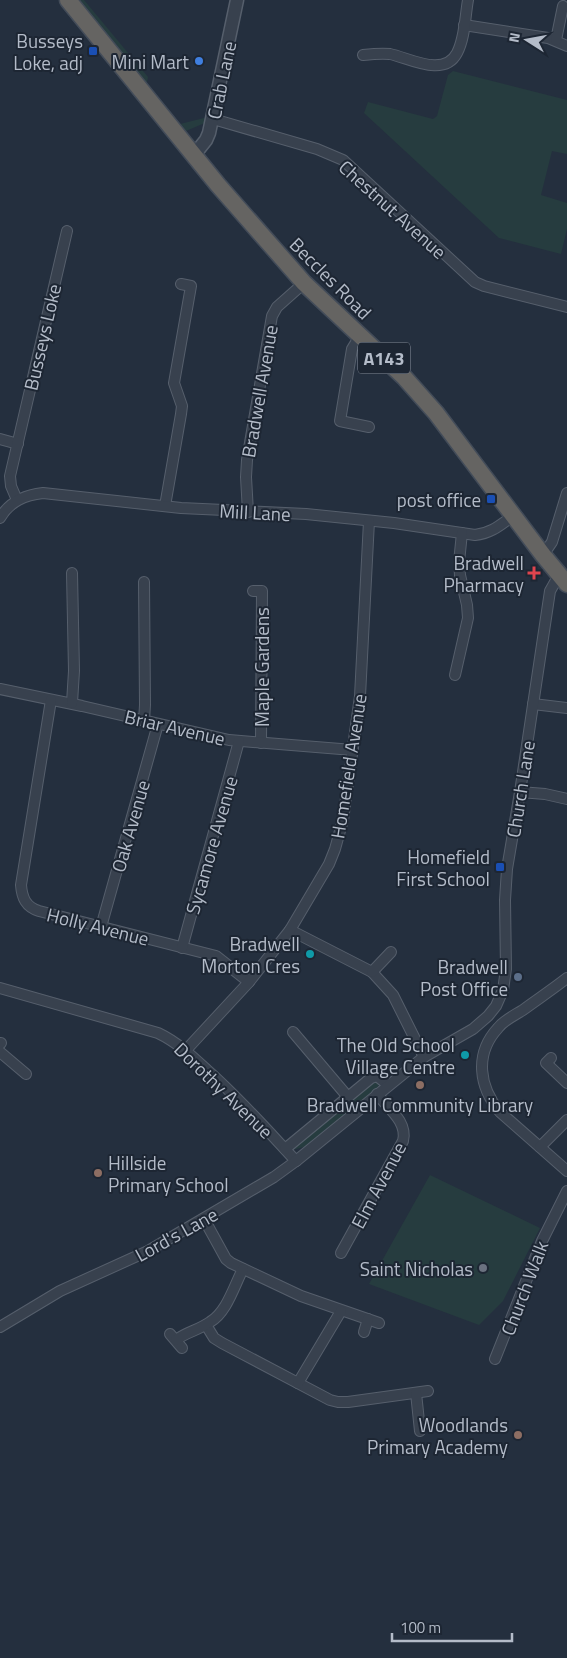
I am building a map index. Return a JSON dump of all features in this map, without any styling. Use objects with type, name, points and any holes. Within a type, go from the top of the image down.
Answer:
[{"type":"highway","name":"Beccles Road","points":[[68,0],[218,185],[304,283],[411,384],[436,413],[563,579]]},
{"type":"street","name":"Crab Lane","points":[[194,155],[206,140],[213,118],[237,0]]},
{"type":"street","points":[[363,55],[390,54],[433,66],[449,63],[457,53],[468,0]]},
{"type":"street","points":[[556,40],[563,6]]},
{"type":"street","points":[[464,25],[556,40],[567,46]]},
{"type":"street","name":"Chestnut Avenue","points":[[213,118],[317,149],[343,160],[475,282],[567,307]]},
{"type":"street","name":"Busseys Loke","points":[[17,500],[10,479],[67,231]]},
{"type":"street","name":"Bradwell Avenue","points":[[248,512],[247,460],[272,316],[277,307],[304,283]]},
{"type":"street","points":[[165,506],[182,406],[174,383],[190,286]]},
{"type":"street","points":[[360,336],[352,349],[340,421],[369,427]]},
{"type":"street","points":[[0,439],[18,444]]},
{"type":"street","name":"Mill Lane","points":[[17,500],[26,495],[43,493],[165,506],[306,514],[475,535],[486,534],[514,515]]},
{"type":"street","points":[[543,555],[564,519],[567,493]]},
{"type":"street","points":[[0,518],[8,507],[17,500]]},
{"type":"street","name":"Homefield Avenue","points":[[186,1050],[248,982],[290,930],[324,872],[335,849],[343,820],[360,696],[370,521]]},
{"type":"street","points":[[455,675],[468,618],[459,562],[462,534]]},
{"type":"street","points":[[72,573],[74,681],[72,703]]},
{"type":"street","name":"Church Lane","points":[[496,1006],[505,982],[507,869],[534,704],[550,590],[563,579]]},
{"type":"street","points":[[144,582],[144,720]]},
{"type":"street","name":"Maple Gardens","points":[[261,743],[262,591]]},
{"type":"street","name":"Briar Avenue","points":[[0,689],[72,703],[239,741],[353,750]]},
{"type":"street","name":"Holly Avenue","points":[[51,700],[21,885],[21,892],[26,903],[35,910],[216,956],[248,982]]},
{"type":"street","points":[[534,704],[567,708]]},
{"type":"street","name":"Oak Avenue","points":[[101,927],[158,724]]},
{"type":"street","name":"Sycamore Avenue","points":[[182,948],[239,741]]},
{"type":"street","points":[[520,792],[545,794],[567,799]]},
{"type":"street","points":[[290,930],[372,972],[393,995],[424,1057]]},
{"type":"street","points":[[372,972],[391,952]]},
{"type":"street","points":[[567,978],[499,1026],[490,1038],[482,1061],[483,1082],[491,1101],[500,1112],[567,1171]]},
{"type":"street","name":"Dorothy Avenue","points":[[0,988],[158,1033],[186,1050],[229,1090],[296,1161]]},
{"type":"street","points":[[496,1006],[502,1010],[508,1020]]},
{"type":"street","name":"Lord's Lane","points":[[0,1327],[42,1300],[148,1252],[267,1182],[296,1161],[424,1057],[473,1029],[496,1006]]},
{"type":"street","points":[[293,1032],[348,1097]]},
{"type":"street","points":[[0,1046],[26,1075]]},
{"type":"street","points":[[546,1063],[567,1083]]},
{"type":"street","points":[[285,1149],[372,1078],[377,1076],[388,1085]]},
{"type":"street","name":"Elm Avenue","points":[[341,1253],[404,1141],[405,1132],[401,1123],[377,1094]]},
{"type":"street","points":[[540,1147],[567,1120]]},
{"type":"street","name":"Church Walk","points":[[496,1359],[542,1242],[567,1191]]},
{"type":"street","points":[[204,1219],[226,1259],[242,1269],[301,1296],[378,1323]]},
{"type":"street","points":[[176,1341],[190,1331],[206,1325],[217,1317],[242,1269]]},
{"type":"street","points":[[298,1383],[341,1311]]},
{"type":"street","points":[[364,1332],[368,1319]]},
{"type":"street","points":[[206,1325],[214,1338],[222,1343],[325,1398],[338,1402],[428,1391]]},
{"type":"street","points":[[416,1393],[420,1431]]},
{"type":"green space","points":[[77,0],[84,0],[148,77],[146,84]]},
{"type":"green space","points":[[453,71],[567,100],[567,154],[552,151],[541,195],[567,203],[567,229],[561,254],[499,238],[364,113],[368,102],[433,119],[437,116],[448,75]]},
{"type":"green space","points":[[208,117],[207,122],[186,131],[180,124]]},
{"type":"green space","points":[[375,1082],[379,1084],[377,1088],[304,1147],[292,1150]]},
{"type":"green space","points":[[430,1175],[540,1228],[503,1301],[479,1325],[369,1284]]},
{"type":"place","name":"Busseys Loke, adj","points":[[93,51]]},
{"type":"place","name":"Mini Mart","points":[[199,61]]},
{"type":"place","name":"post office","points":[[491,499]]},
{"type":"place","name":"Bradwell Pharmacy","points":[[534,573]]},
{"type":"place","name":"Homefield First School","points":[[500,867]]},
{"type":"place","name":"Bradwell Morton Cres","points":[[310,954]]},
{"type":"place","name":"Bradwell Post Office","points":[[518,977]]},
{"type":"place","name":"The Old School Village Centre","points":[[465,1055]]},
{"type":"place","name":"Bradwell Community Library","points":[[420,1085]]},
{"type":"place","name":"Hillside Primary School","points":[[98,1173]]},
{"type":"place","name":"Saint Nicholas","points":[[483,1268]]},
{"type":"place","name":"Woodlands Primary Academy","points":[[518,1435]]}]
